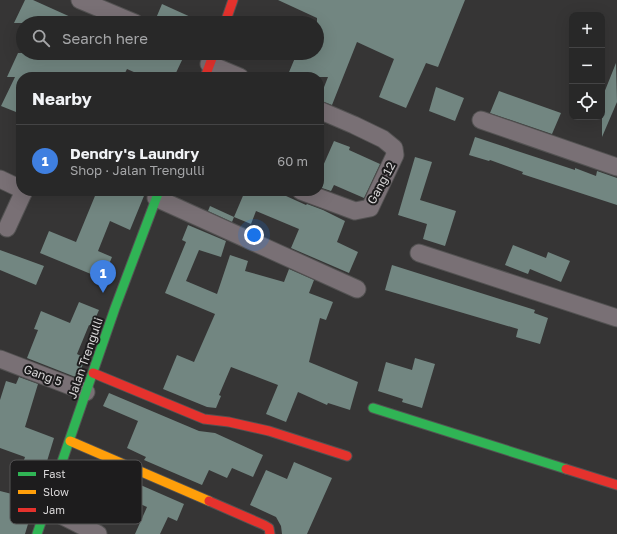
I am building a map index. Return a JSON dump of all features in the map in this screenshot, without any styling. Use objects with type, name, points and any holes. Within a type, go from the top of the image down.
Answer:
[{"type":"street","points":[[80,0],[118,16]]},
{"type":"street","points":[[227,16],[233,0]]},
{"type":"street","points":[[208,61],[230,72]]},
{"type":"street","name":"Gang 12","points":[[314,196],[355,211],[370,208],[395,155],[394,148],[383,139],[324,112]]},
{"type":"street","points":[[480,120],[617,166]]},
{"type":"street","points":[[0,179],[16,187]]},
{"type":"street","points":[[7,228],[22,196]]},
{"type":"street","name":"Jalan Trengulli","points":[[63,460],[115,308],[158,196]]},
{"type":"street","points":[[160,196],[357,289]]},
{"type":"street","points":[[419,253],[617,318]]},
{"type":"street","name":"Gang 5","points":[[0,359],[86,392]]},
{"type":"street","points":[[93,373],[204,419],[229,422],[269,431],[347,456]]},
{"type":"street","points":[[373,408],[617,485]]},
{"type":"street","points":[[70,441],[114,460]]},
{"type":"street","points":[[142,472],[264,525],[269,528],[270,534]]},
{"type":"street","name":"Jalan Trengulli","points":[[37,534],[41,524]]},
{"type":"street","points":[[78,524],[98,534]]},
{"type":"building","points":[[25,0],[33,0],[68,16],[17,16]]},
{"type":"building","points":[[278,0],[465,0],[438,67],[426,63],[406,108],[379,97],[394,59],[357,42],[332,105],[324,102],[324,87],[328,77],[324,77],[324,72],[289,72],[294,60],[324,60],[324,16],[313,16]]},
{"type":"building","points":[[162,4],[189,16],[157,16]]},
{"type":"building","points":[[16,57],[16,60],[182,60],[176,72],[134,72],[127,69],[126,72],[16,72],[16,112],[1,106],[15,77],[7,77]]},
{"type":"building","points":[[616,63],[617,102],[602,137],[602,120],[605,120],[605,90]]},
{"type":"building","points":[[436,87],[464,98],[455,121],[429,111]]},
{"type":"building","points":[[499,91],[561,113],[552,134],[490,113]]},
{"type":"building","points":[[475,137],[575,170],[575,168],[596,176],[597,171],[617,178],[617,205],[522,174],[523,172],[490,160],[489,161],[469,155]]},
{"type":"building","points":[[334,141],[350,147],[349,150],[380,164],[364,198],[334,185],[331,191],[324,189],[324,164]]},
{"type":"building","points":[[415,157],[432,162],[420,200],[456,211],[445,246],[423,239],[427,224],[398,215]]},
{"type":"building","points":[[95,196],[144,196],[130,230],[110,221],[98,251],[112,257],[103,279],[40,253],[49,231],[76,242]]},
{"type":"building","points":[[243,196],[286,196],[306,205],[307,204],[323,210],[345,221],[337,242],[358,252],[349,273],[291,248],[299,229],[256,211],[251,224],[234,217]]},
{"type":"building","points":[[210,206],[234,217],[232,222],[208,211]]},
{"type":"building","points":[[188,225],[226,241],[221,257],[199,250],[186,281],[217,294],[230,255],[248,261],[245,271],[284,282],[289,269],[314,280],[309,293],[333,302],[326,320],[320,318],[309,362],[358,382],[350,410],[328,403],[327,405],[298,392],[286,422],[266,414],[278,385],[231,367],[219,395],[221,396],[216,408],[207,407],[163,389],[177,355],[194,362],[215,314],[165,293],[186,242],[182,240]]},
{"type":"building","points":[[513,245],[546,258],[548,252],[570,261],[561,282],[530,269],[528,274],[505,265]]},
{"type":"building","points":[[0,250],[44,266],[36,285],[0,270]]},
{"type":"building","points":[[392,265],[535,310],[534,313],[548,318],[540,344],[516,337],[518,329],[385,290]]},
{"type":"building","points":[[79,302],[99,310],[92,326],[89,325],[77,354],[85,358],[78,378],[27,358],[38,330],[34,329],[41,311],[70,323]]},
{"type":"building","points":[[415,358],[435,364],[422,408],[402,402],[403,399],[378,391],[386,362],[412,370]]},
{"type":"building","points":[[19,377],[38,384],[25,427],[54,438],[47,460],[24,460],[25,457],[0,448],[0,400],[6,381],[16,384]]},
{"type":"building","points":[[109,393],[199,431],[215,433],[263,455],[253,477],[232,468],[227,478],[209,470],[202,485],[144,460],[146,457],[127,448],[138,421],[103,406]]},
{"type":"building","points":[[294,462],[332,478],[307,534],[282,534],[281,526],[276,517],[250,505],[266,470],[287,479]]},
{"type":"building","points":[[142,486],[184,504],[177,521],[168,517],[160,534],[135,534],[139,524],[142,524],[142,518],[147,507],[142,505]]},
{"type":"building","points":[[0,491],[10,494],[10,524],[28,524],[25,534],[0,534]]},
{"type":"traffic: fast","points":[[63,460],[115,308],[157,196]]},
{"type":"traffic: fast","points":[[373,408],[566,469]]},
{"type":"traffic: fast","points":[[37,534],[40,524]]},
{"type":"traffic: slow","points":[[70,441],[114,460]]},
{"type":"traffic: slow","points":[[142,472],[209,501]]},
{"type":"traffic: jam","points":[[227,16],[233,0]]},
{"type":"traffic: jam","points":[[207,72],[211,60]]},
{"type":"traffic: jam","points":[[93,373],[204,419],[229,422],[269,431],[347,456]]},
{"type":"traffic: jam","points":[[566,469],[617,485]]},
{"type":"traffic: jam","points":[[209,501],[264,525],[269,528],[270,534]]},
{"type":"place","name":"Dendry's Laundry","points":[[103,293]]}]
